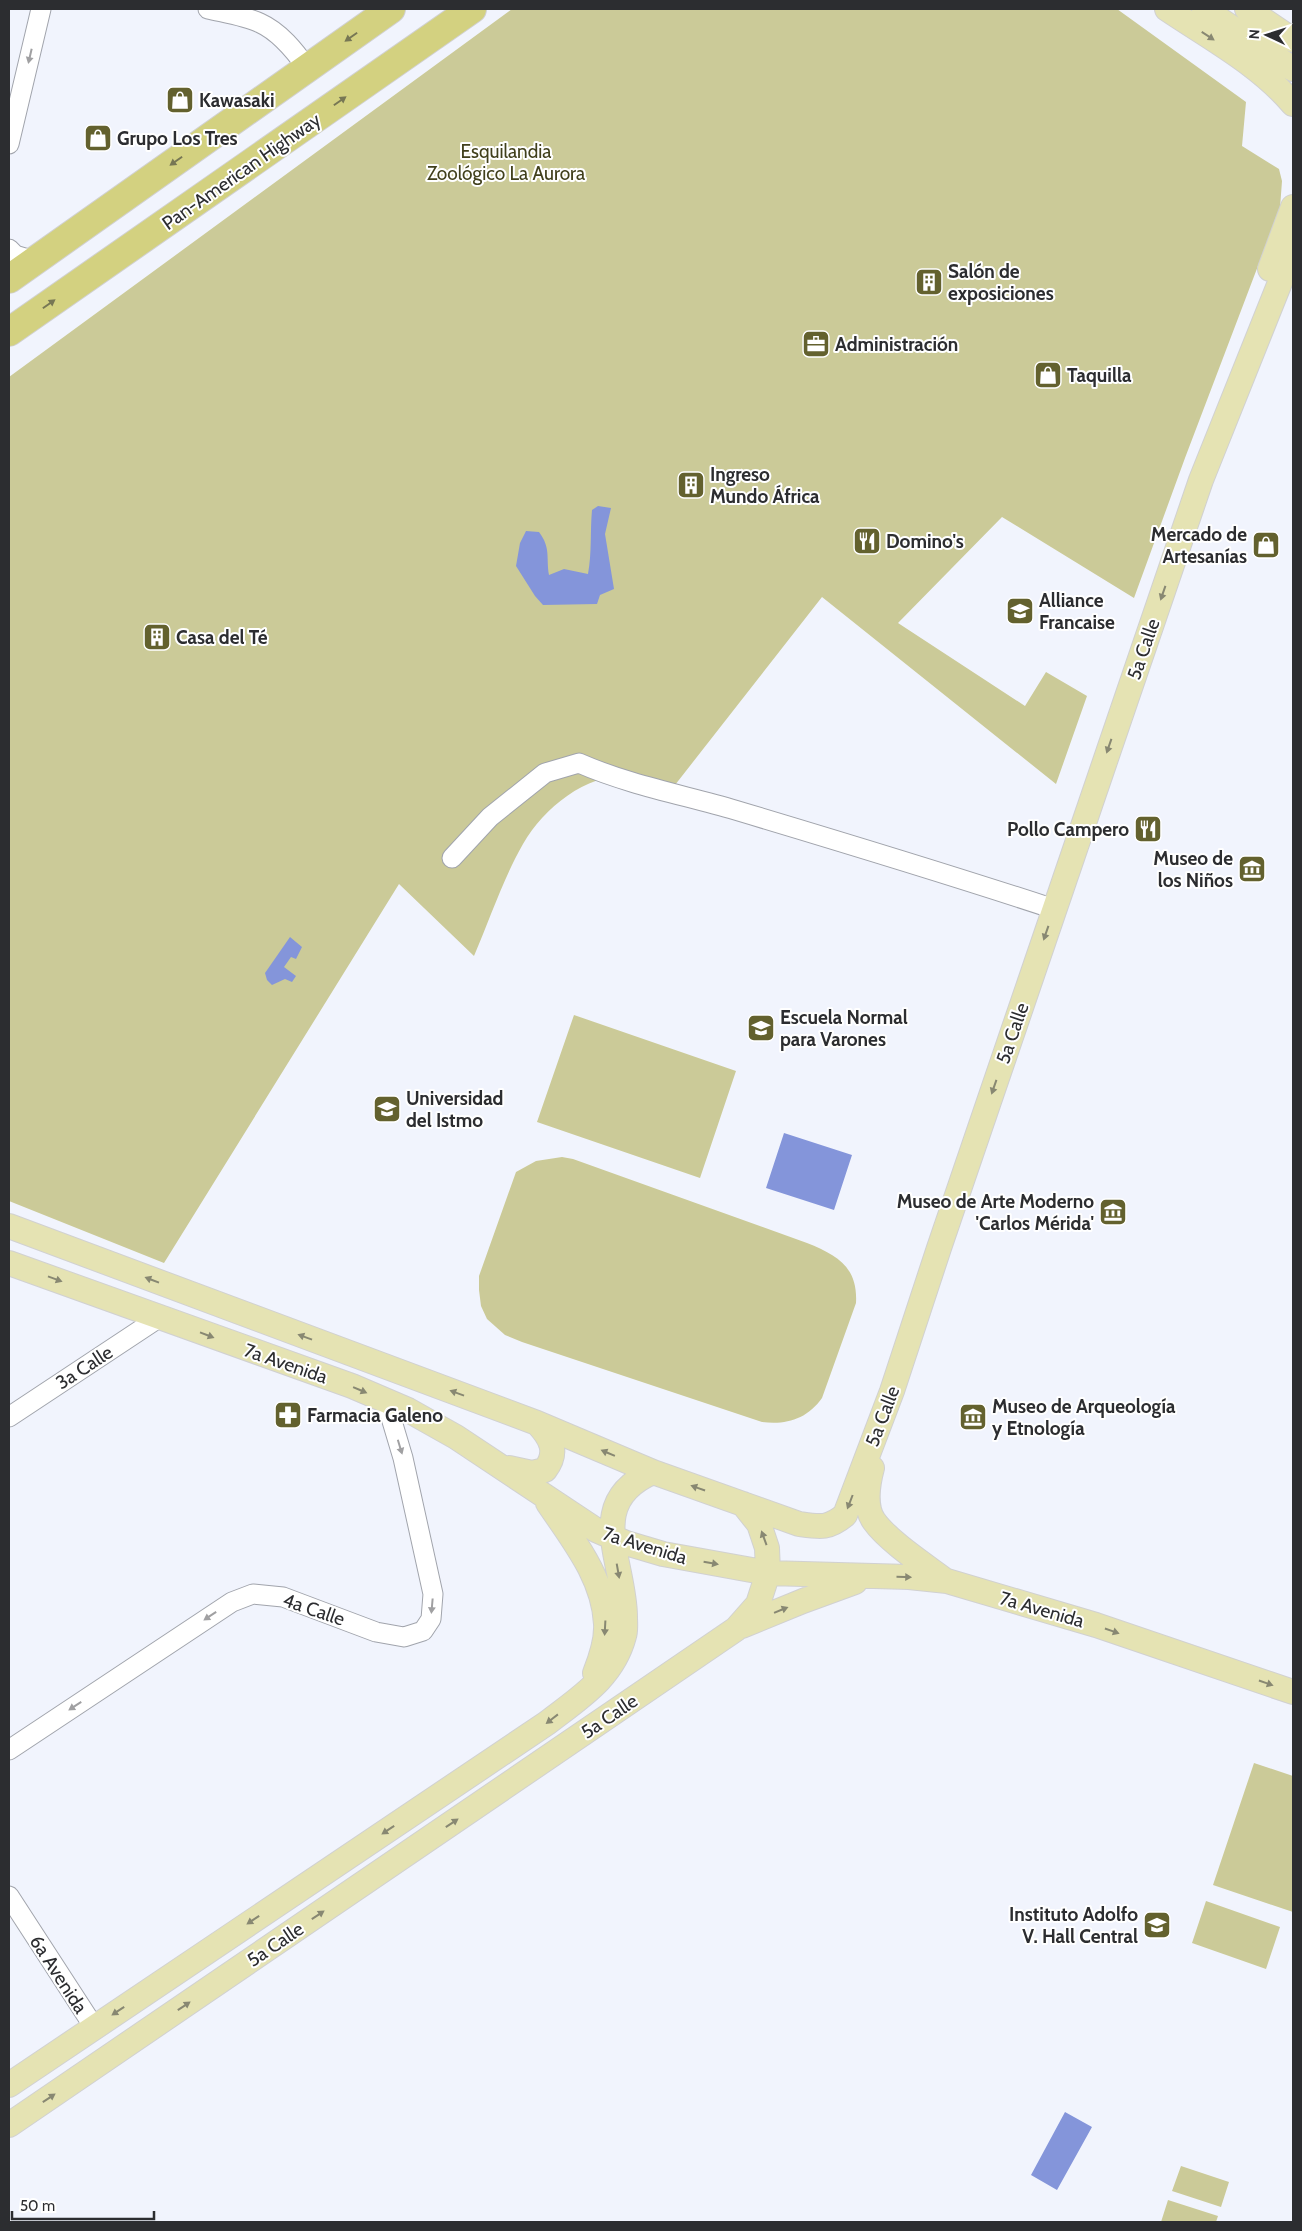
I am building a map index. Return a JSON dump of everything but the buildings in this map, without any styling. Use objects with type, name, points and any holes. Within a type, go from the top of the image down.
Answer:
[{"type":"highway","points":[[9,280],[391,9]]},
{"type":"highway","name":"Pan-American Highway","points":[[9,332],[472,9]]},
{"type":"main road","points":[[1167,9],[1252,67],[1281,90],[1293,104]]},
{"type":"main road","points":[[1204,9],[1293,69]]},
{"type":"main road","points":[[1247,9],[1293,40]]},
{"type":"main road","points":[[1200,480],[1214,417],[1293,207]]},
{"type":"main road","name":"5a Calle","points":[[743,1504],[800,1524],[820,1527],[834,1524],[845,1515],[892,1391],[1200,480],[1293,250]]},
{"type":"main road","name":"7a Avenida","points":[[9,1226],[537,1423],[653,1472],[743,1504]]},
{"type":"main road","name":"7a Avenida","points":[[9,1263],[263,1356],[352,1386],[386,1401],[456,1437],[596,1530],[613,1538],[663,1554],[768,1573],[909,1577],[947,1581],[1096,1625],[1293,1692]]},
{"type":"main road","points":[[892,1391],[869,1481],[869,1508],[874,1521],[900,1546],[947,1581]]},
{"type":"main road","points":[[502,1467],[527,1472],[545,1470],[551,1462],[554,1450],[550,1438],[537,1423]]},
{"type":"main road","name":"5a Calle","points":[[9,2085],[548,1723],[590,1689],[612,1666],[624,1634],[624,1603],[613,1538],[613,1514],[620,1494],[636,1479],[653,1472]]},
{"type":"main road","points":[[541,1492],[576,1544],[593,1573],[602,1595],[607,1625],[602,1653],[590,1689]]},
{"type":"main road","name":"5a Calle","points":[[9,2125],[736,1629],[758,1604],[768,1573],[767,1548],[758,1524],[743,1504]]},
{"type":"main road","points":[[736,1629],[803,1601],[871,1577]]},
{"type":"street","points":[[9,144],[41,9]]},
{"type":"street","points":[[208,9],[261,23],[281,37],[307,68]]},
{"type":"street","points":[[9,249],[15,256],[36,260]]},
{"type":"street","points":[[452,858],[490,817],[545,773],[579,763],[602,774],[689,796],[926,866],[1054,908]]},
{"type":"street","name":"3a Calle","points":[[9,1417],[160,1317]]},
{"type":"street","name":"4a Calle","points":[[9,1750],[232,1602],[253,1594],[283,1597],[376,1632],[404,1637],[423,1631],[431,1619],[433,1594],[403,1458],[386,1401]]},
{"type":"street","name":"6a Avenida","points":[[9,1896],[94,2027]]},
{"type":"green space","name":"Esquilandia Zoológico La Aurora","points":[[512,9],[1117,9],[1246,102],[1242,146],[1279,169],[1282,181],[1280,208],[1134,598],[1002,517],[898,623],[1025,706],[1046,672],[1087,696],[1056,784],[822,597],[675,785],[634,775],[601,779],[585,785],[570,794],[543,817],[532,830],[516,857],[474,956],[399,884],[164,1263],[9,1201],[9,377]]},
{"type":"green space","points":[[574,1015],[736,1071],[700,1178],[537,1122]]},
{"type":"green space","points":[[562,1157],[573,1159],[807,1243],[828,1252],[844,1264],[853,1280],[856,1291],[856,1303],[822,1398],[810,1411],[803,1416],[788,1421],[762,1422],[522,1342],[505,1335],[487,1319],[481,1306],[479,1276],[516,1172],[536,1161]]},
{"type":"green space","points":[[1254,1763],[1293,1776],[1293,1912],[1213,1885]]},
{"type":"green space","points":[[1206,1901],[1280,1927],[1266,1969],[1192,1943]]},
{"type":"green space","points":[[1181,2166],[1229,2182],[1221,2207],[1172,2191]]},
{"type":"green space","points":[[1168,2200],[1218,2216],[1216,2222],[1161,2222]]},
{"type":"water","points":[[598,506],[611,508],[605,534],[614,589],[600,595],[597,604],[543,605],[516,566],[520,543],[526,531],[539,532],[543,538],[547,548],[549,575],[564,569],[588,574],[592,510]]},
{"type":"water","points":[[290,937],[302,947],[296,959],[291,957],[284,967],[296,976],[292,982],[285,979],[272,985],[267,980],[265,973]]},
{"type":"water","points":[[784,1133],[852,1155],[834,1210],[766,1188]]},
{"type":"water","points":[[1065,2112],[1092,2127],[1057,2190],[1031,2175]]},
{"type":"place","name":"Kawasaki","points":[[180,100]]},
{"type":"place","name":"Grupo Los Tres","points":[[98,138]]},
{"type":"place","name":"Salón de exposiciones","points":[[929,282]]},
{"type":"place","name":"Administración","points":[[816,344]]},
{"type":"place","name":"Taquilla","points":[[1048,375]]},
{"type":"place","name":"Ingreso Mundo África","points":[[691,485]]},
{"type":"place","name":"Domino's","points":[[867,541]]},
{"type":"place","name":"Mercado de Artesanías","points":[[1266,545]]},
{"type":"place","name":"Alliance Francaise","points":[[1020,611]]},
{"type":"place","name":"Casa del Té","points":[[157,637]]},
{"type":"place","name":"Pollo Campero","points":[[1148,829]]},
{"type":"place","name":"Museo de los Niños","points":[[1252,869]]},
{"type":"place","name":"Escuela Normal para Varones","points":[[761,1028]]},
{"type":"place","name":"Universidad del Istmo","points":[[387,1109]]},
{"type":"place","name":"Museo de Arte Moderno 'Carlos Mérida'","points":[[1113,1212]]},
{"type":"place","name":"Farmacia Galeno","points":[[288,1415]]},
{"type":"place","name":"Museo de Arqueología y Etnología","points":[[973,1417]]},
{"type":"place","name":"Instituto Adolfo V. Hall Central","points":[[1157,1925]]}]
